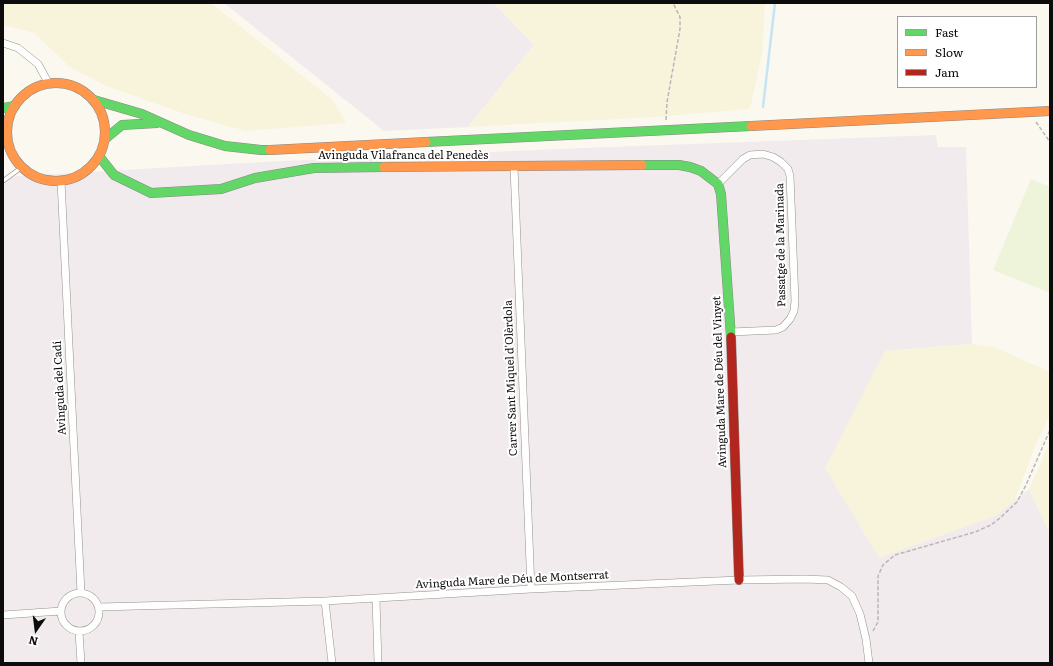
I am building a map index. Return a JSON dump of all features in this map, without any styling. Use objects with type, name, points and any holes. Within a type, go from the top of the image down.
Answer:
[{"type":"main road","points":[[48,84],[65,84],[81,90],[94,100],[101,112],[105,125],[105,139],[99,156],[90,168],[77,177],[61,181],[47,180],[34,176],[22,167],[14,156],[6,140],[10,117],[24,96],[36,88],[48,84]]},
{"type":"main road","points":[[94,100],[135,111],[189,134],[225,146],[261,150],[1050,110]]},
{"type":"main road","points":[[3,108],[16,106]]},
{"type":"main road","points":[[105,139],[122,125],[149,122],[164,123]]},
{"type":"main road","name":"Avinguda Vilafranca del Penedès","points":[[99,156],[114,175],[151,193],[221,189],[255,178],[314,168],[679,164],[701,171],[718,184]]},
{"type":"main road","name":"Avinguda Mare de Déu del Vinyet","points":[[718,184],[721,194],[731,332],[739,580]]},
{"type":"street","points":[[3,43],[18,48],[38,64],[48,84]]},
{"type":"street","name":"Passatge de la Marinada","points":[[718,184],[750,154],[763,154],[773,157],[782,162],[788,169],[790,176],[795,301],[794,312],[783,327],[776,330],[731,332]]},
{"type":"street","name":"Carrer Sant Miquel d'Olèrdola","points":[[514,167],[531,589]]},
{"type":"street","name":"Avinguda del Cadí","points":[[61,181],[81,593]]},
{"type":"street","name":"Avinguda Mare de Déu de Montserrat","points":[[99,607],[376,599],[531,589],[739,580],[828,580],[842,587],[852,596],[860,614],[866,638],[869,663]]},
{"type":"street","points":[[81,593],[90,596],[96,601],[99,607],[99,618],[96,624],[86,631],[79,632],[73,630],[67,627],[63,621],[61,612],[65,600],[74,594],[81,593]]},
{"type":"street","points":[[376,599],[378,663]]},
{"type":"street","points":[[325,601],[332,663]]},
{"type":"street","points":[[3,614],[61,612]]},
{"type":"street","points":[[79,632],[81,663]]},
{"type":"lane","points":[[3,181],[22,167]]},
{"type":"path","points":[[665,130],[667,102],[680,29],[680,17],[673,3]]},
{"type":"path","points":[[1029,112],[1050,142]]},
{"type":"path","points":[[866,638],[877,626],[878,622],[878,576],[883,565],[895,555],[975,532],[991,525],[1000,518],[1017,502],[1050,430]]},
{"type":"shaded area","points":[[3,3],[211,3],[334,101],[346,123],[246,131],[188,115],[106,86],[70,67],[34,33],[3,25]]},
{"type":"shaded area","points":[[224,3],[494,3],[534,45],[468,127],[384,131]]},
{"type":"shaded area","points":[[494,3],[765,3],[762,54],[750,109],[655,117],[468,127],[534,45]]},
{"type":"shaded area","points":[[936,135],[938,147],[966,147],[972,344],[885,351],[995,516],[1029,489],[1050,533],[1050,663],[3,663],[3,177],[262,162]]},
{"type":"shaded area","points":[[972,344],[994,347],[1050,372],[1050,415],[1034,449],[1015,500],[995,516],[879,558],[825,468],[885,351]]},
{"type":"shaded area","points":[[1050,442],[1050,533],[1029,489]]},
{"type":"green space","points":[[1031,179],[1050,187],[1050,293],[993,270]]},
{"type":"waterway","points":[[763,107],[775,3]]},
{"type":"traffic: fast","points":[[94,100],[142,114],[189,135],[225,146],[270,150]]},
{"type":"traffic: fast","points":[[3,108],[15,106]]},
{"type":"traffic: fast","points":[[105,139],[122,125],[157,123]]},
{"type":"traffic: fast","points":[[426,142],[751,126]]},
{"type":"traffic: fast","points":[[99,156],[114,175],[151,193],[221,189],[255,178],[314,168],[384,167]]},
{"type":"traffic: fast","points":[[642,165],[679,165],[690,167],[701,171],[718,184],[721,194],[731,337]]},
{"type":"traffic: slow","points":[[56,83],[75,87],[90,98],[101,113],[105,132],[101,151],[90,166],[75,177],[56,181],[37,177],[22,166],[11,151],[7,132],[11,113],[22,98],[37,87],[56,83]]},
{"type":"traffic: slow","points":[[751,126],[1050,111]]},
{"type":"traffic: slow","points":[[270,150],[426,142]]},
{"type":"traffic: slow","points":[[384,167],[642,165]]},
{"type":"traffic: jam","points":[[731,337],[739,580]]}]
